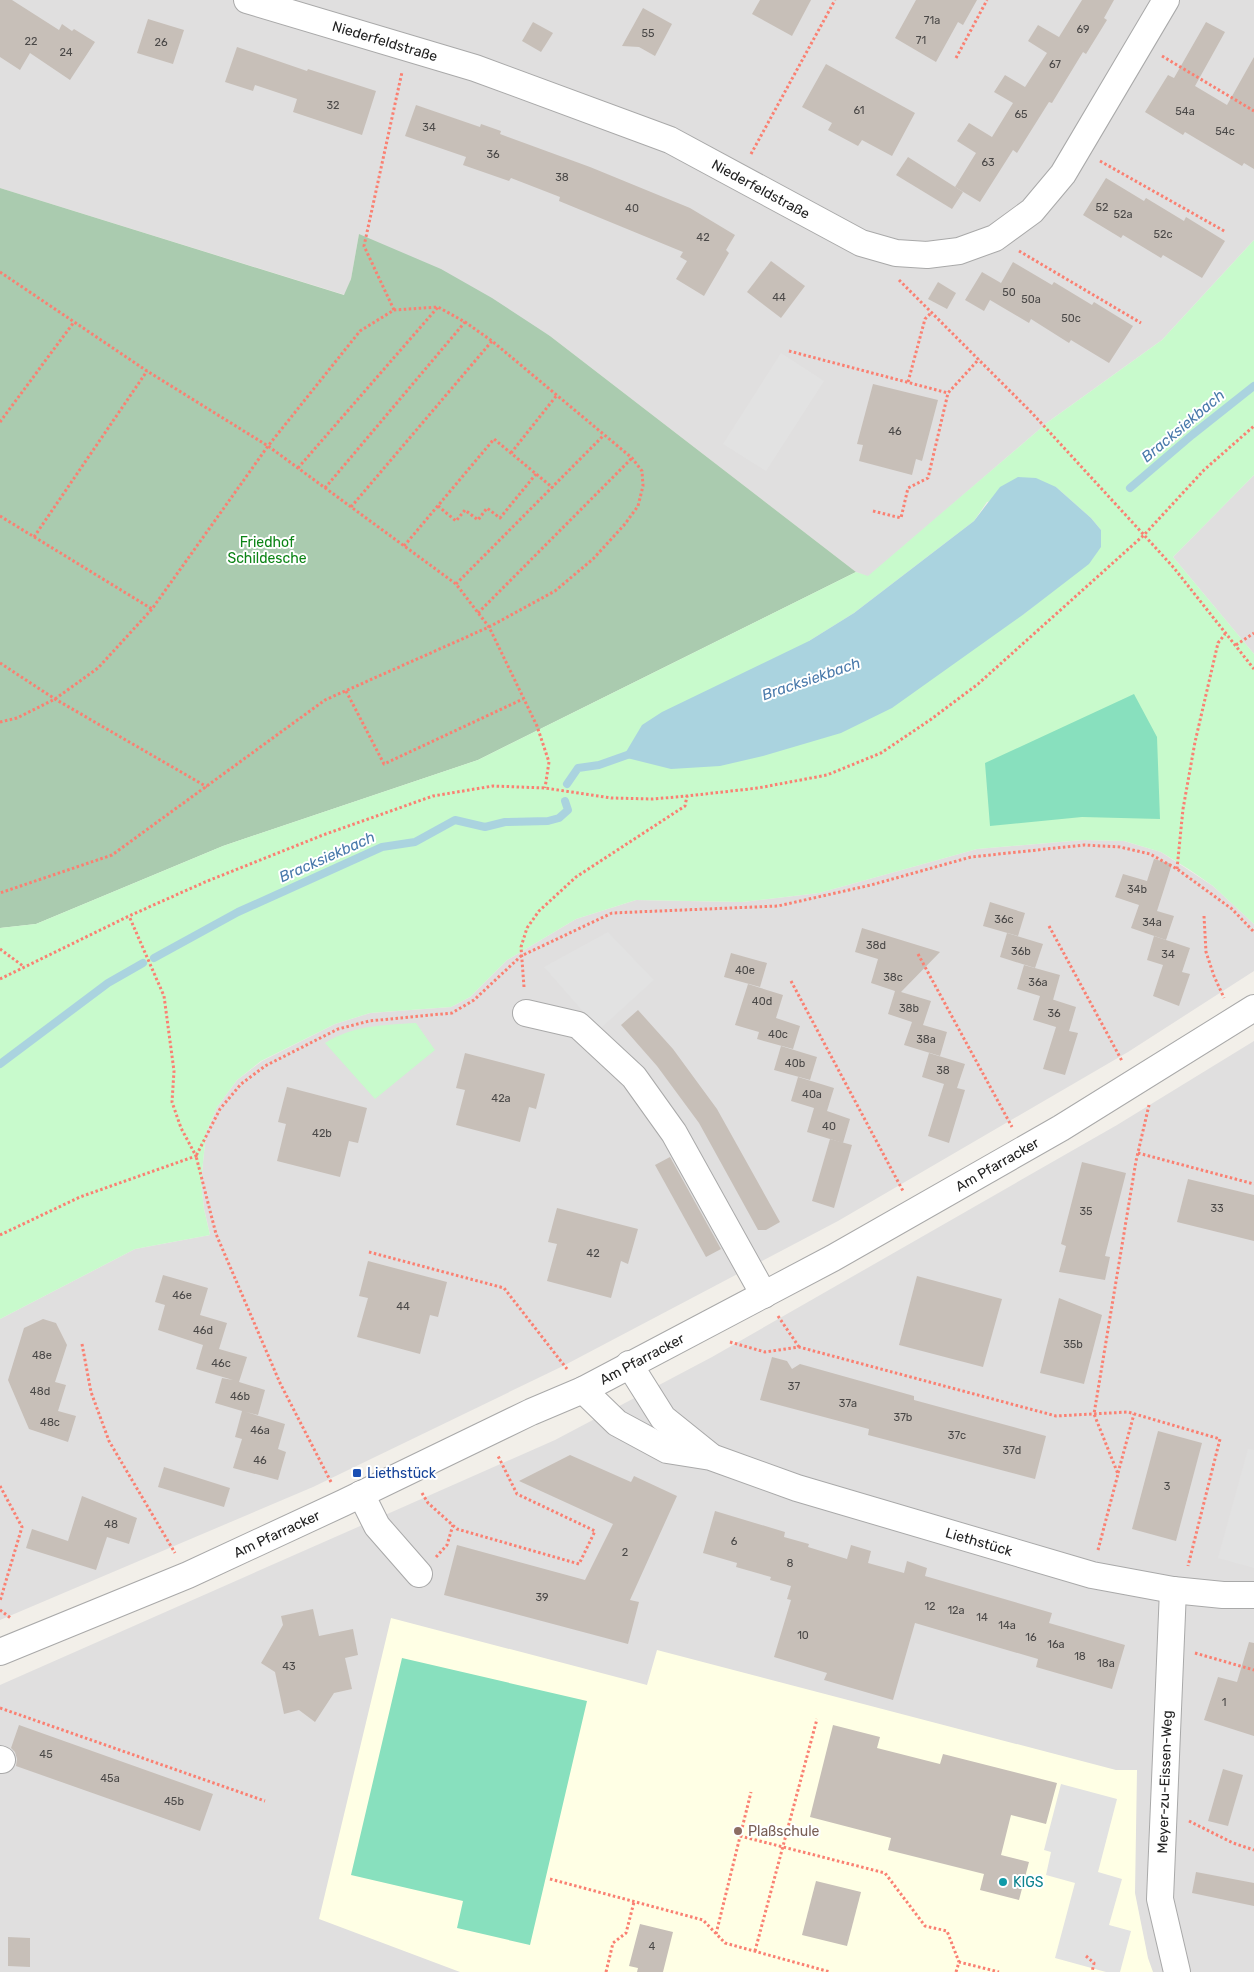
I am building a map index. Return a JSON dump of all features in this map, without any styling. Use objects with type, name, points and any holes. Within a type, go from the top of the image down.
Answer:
[{"type":"street","name":"Niederfeldstraße","points":[[247,0],[476,68],[627,123],[670,140],[861,243],[896,253],[927,256],[951,252],[995,238],[1032,211],[1063,174],[1165,0]]},
{"type":"street","points":[[526,1013],[578,1024],[634,1077],[674,1133],[764,1295]]},
{"type":"street","name":"Am Pfarracker","points":[[0,1652],[188,1575],[352,1499],[487,1433],[583,1390],[833,1258],[1024,1149],[1244,1015]]},
{"type":"street","name":"Liethstück","points":[[630,1364],[663,1418],[711,1457]]},
{"type":"street","name":"Liethstück","points":[[583,1390],[616,1423],[667,1450],[711,1457],[797,1488],[1092,1575],[1172,1590],[1223,1595],[1254,1595]]},
{"type":"street","points":[[352,1499],[419,1574]]},
{"type":"street","name":"Meyer-zu-Eissen-Weg","points":[[1172,1590],[1160,1899],[1178,1972]]},
{"type":"path","points":[[738,176],[835,0]]},
{"type":"path","points":[[956,58],[987,0]]},
{"type":"path","points":[[1140,43],[1254,111]]},
{"type":"path","points":[[394,310],[364,246],[407,47]]},
{"type":"path","points":[[1078,148],[1226,232]]},
{"type":"path","points":[[995,238],[1141,323]]},
{"type":"path","points":[[896,253],[896,277],[1032,413],[1144,535],[1174,568],[1254,669]]},
{"type":"path","points":[[0,272],[147,371],[268,446],[456,584],[489,627],[537,726],[549,762],[545,788]]},
{"type":"path","points":[[298,468],[438,307]]},
{"type":"path","points":[[0,722],[16,718],[55,699],[98,668],[152,610],[268,446],[360,331],[394,310],[438,307],[465,322],[492,341],[632,458],[642,471],[643,486],[638,506],[625,524],[593,559],[555,591],[489,627],[325,700],[112,855],[0,893]]},
{"type":"path","points":[[908,382],[925,319],[932,312]]},
{"type":"path","points":[[0,422],[74,322]]},
{"type":"path","points":[[325,488],[465,322]]},
{"type":"path","points":[[351,507],[492,341]]},
{"type":"path","points":[[789,351],[948,393]]},
{"type":"path","points":[[873,511],[901,518],[908,488],[928,478],[948,393],[979,359]]},
{"type":"path","points":[[34,537],[147,371]]},
{"type":"path","points":[[511,452],[558,396]]},
{"type":"path","points":[[0,979],[22,966],[63,949],[129,916],[323,835],[433,796],[493,786],[545,788],[611,798],[653,799],[687,796],[758,788],[828,775],[881,753],[930,720],[978,684],[1144,535],[1204,470],[1254,426]]},
{"type":"path","points":[[456,584],[604,435]]},
{"type":"path","points":[[404,546],[494,438],[553,488]]},
{"type":"path","points":[[478,613],[632,458]]},
{"type":"path","points":[[438,506],[456,521],[465,510],[478,520],[487,508],[500,518],[536,474]]},
{"type":"path","points":[[0,516],[152,610]]},
{"type":"path","points":[[1177,869],[1183,809],[1195,742],[1218,643],[1225,634]]},
{"type":"path","points":[[1235,645],[1254,634]]},
{"type":"path","points":[[0,663],[55,699],[207,787]]},
{"type":"path","points":[[346,691],[384,764],[524,699]]},
{"type":"path","points":[[526,1013],[521,947],[527,928],[539,911],[576,877],[685,806],[687,796]]},
{"type":"path","points":[[0,1235],[80,1197],[196,1156],[220,1109],[241,1084],[265,1066],[338,1029],[369,1021],[452,1013],[474,1000],[521,956],[612,913],[778,906],[871,885],[971,857],[1084,845],[1120,847],[1150,854],[1177,869],[1232,909],[1254,932]]},
{"type":"path","points":[[129,916],[164,996],[174,1071],[172,1102],[181,1128],[196,1156],[216,1234],[280,1383],[352,1499]]},
{"type":"path","points":[[1204,916],[1206,952],[1214,976],[1244,1015]]},
{"type":"path","points":[[1049,926],[1134,1083]]},
{"type":"path","points":[[0,949],[22,966]]},
{"type":"path","points":[[918,954],[1024,1149]]},
{"type":"path","points":[[791,981],[914,1211]]},
{"type":"path","points":[[1118,1474],[1094,1414],[1138,1153],[1149,1105]]},
{"type":"path","points":[[1138,1153],[1254,1184]]},
{"type":"path","points":[[369,1252],[504,1288],[583,1390]]},
{"type":"path","points":[[764,1295],[799,1347]]},
{"type":"path","points":[[694,1331],[765,1352],[799,1347],[1056,1416],[1128,1412],[1220,1439],[1187,1568],[1172,1590]]},
{"type":"path","points":[[82,1344],[91,1392],[109,1441],[188,1575]]},
{"type":"path","points":[[1092,1575],[1134,1414]]},
{"type":"path","points":[[410,1470],[428,1503],[457,1529],[579,1564],[595,1531],[516,1494],[487,1433]]},
{"type":"path","points":[[0,1486],[22,1527],[0,1601]]},
{"type":"path","points":[[419,1574],[447,1545],[453,1525]]},
{"type":"path","points":[[1170,1646],[1254,1670]]},
{"type":"path","points":[[0,1708],[265,1801]]},
{"type":"path","points":[[755,1951],[817,1719]]},
{"type":"path","points":[[716,1934],[751,1792]]},
{"type":"path","points":[[1164,1809],[1233,1843],[1254,1850]]},
{"type":"path","points":[[740,1836],[885,1873],[925,1926],[947,1931],[959,1962],[956,1972]]},
{"type":"path","points":[[550,1879],[703,1920],[725,1943],[830,1972]]},
{"type":"path","points":[[606,1972],[613,1943],[626,1933],[634,1902]]},
{"type":"path","points":[[1086,1956],[1094,1963],[1092,1972]]},
{"type":"path","points":[[959,1962],[999,1972]]},
{"type":"shaded area","points":[[0,0],[1254,0],[1254,240],[1162,340],[1048,422],[868,577],[856,572],[550,336],[359,234],[351,279],[345,295],[0,188]]},
{"type":"shaded area","points":[[781,353],[824,381],[766,471],[723,444]]},
{"type":"shaded area","points":[[1254,475],[1254,654],[1173,557]]},
{"type":"shaded area","points":[[1083,840],[1124,841],[1161,852],[1213,886],[1254,924],[1254,971],[1128,1052],[838,1221],[563,1366],[313,1487],[0,1620],[0,1319],[135,1249],[210,1235],[204,1209],[201,1182],[206,1133],[217,1107],[237,1080],[262,1061],[335,1024],[370,1013],[451,1007],[470,997],[507,960],[576,919],[636,900],[742,902],[819,893],[977,849]]},
{"type":"shaded area","points":[[608,932],[654,980],[599,1030],[544,967]]},
{"type":"shaded area","points":[[1254,1041],[1254,1972],[0,1972],[0,1685],[555,1440],[712,1357],[1117,1125]]},
{"type":"shaded area","points":[[1248,1449],[1254,1450],[1254,1568],[1218,1558]]},
{"type":"shaded area","name":"Plaßschule","points":[[391,1618],[647,1685],[657,1650],[1116,1770],[1137,1770],[1135,1893],[1148,1958],[1153,1972],[460,1972],[319,1919]]},
{"type":"shaded area","points":[[1061,1784],[1117,1799],[1098,1872],[1122,1879],[1109,1925],[1131,1931],[1120,1972],[1106,1972],[1055,1958],[1075,1883],[1046,1875],[1051,1852],[1044,1850]]},
{"type":"green space","name":"Friedhof Schildesche","points":[[0,188],[344,295],[351,279],[359,234],[441,269],[492,298],[550,336],[856,572],[478,760],[223,846],[36,924],[0,928]]},
{"type":"green space","points":[[1254,240],[1254,475],[1173,557],[1254,654],[1254,924],[1213,886],[1190,870],[1161,852],[1124,841],[1083,840],[977,849],[819,893],[742,902],[636,900],[576,919],[507,960],[470,997],[451,1007],[370,1013],[335,1024],[261,1061],[237,1080],[217,1107],[206,1133],[201,1182],[204,1209],[210,1235],[135,1249],[0,1319],[0,928],[36,924],[223,846],[478,760],[856,572],[868,576],[1048,422],[1162,340]],"holes":[[[1056,487],[1091,518],[1101,530],[1052,591],[1024,614],[809,641],[854,613],[974,521],[987,502]]]},
{"type":"green space","points":[[1134,694],[1157,737],[1160,819],[1082,817],[990,826],[985,763]]},
{"type":"green space","points":[[416,1023],[435,1050],[375,1099],[325,1043],[358,1029],[380,1025]]},
{"type":"green space","points":[[402,1658],[587,1701],[530,1945],[457,1928],[463,1901],[351,1875]]},
{"type":"water","points":[[1018,477],[1036,478],[1056,487],[1091,518],[1101,530],[1101,547],[1089,564],[1024,614],[892,708],[841,733],[763,756],[720,766],[671,769],[623,757],[642,725],[662,712],[809,641],[854,613],[974,521],[1000,487]]},
{"type":"building","points":[[0,0],[12,0],[59,30],[62,24],[95,42],[70,80],[30,53],[20,70],[0,57]]},
{"type":"building","points":[[760,0],[811,0],[792,36],[752,14]]},
{"type":"building","points":[[916,0],[977,0],[963,25],[958,22],[936,62],[895,38]]},
{"type":"building","points":[[1082,0],[1114,0],[1104,18],[1107,20],[1086,54],[1083,52],[1052,103],[1049,102],[1017,153],[1013,150],[980,202],[955,187],[976,153],[957,141],[969,123],[992,137],[1013,103],[994,92],[1005,75],[1025,87],[1047,53],[1028,41],[1038,25],[1059,37]]},
{"type":"building","points":[[643,8],[672,24],[655,56],[639,47],[622,46]]},
{"type":"building","points":[[148,19],[184,30],[173,64],[137,53]]},
{"type":"building","points":[[533,22],[553,33],[541,52],[522,41]]},
{"type":"building","points":[[1206,22],[1225,32],[1195,86],[1227,105],[1254,57],[1254,169],[1244,163],[1242,166],[1185,132],[1183,135],[1145,112],[1168,75],[1174,78]]},
{"type":"building","points":[[237,47],[307,71],[308,69],[376,91],[362,135],[293,112],[297,99],[255,85],[253,91],[225,82]]},
{"type":"building","points":[[826,64],[915,113],[892,156],[862,140],[858,146],[828,130],[832,123],[802,107]]},
{"type":"building","points":[[416,105],[480,127],[481,124],[501,131],[500,134],[590,167],[690,208],[735,235],[726,250],[729,253],[704,296],[676,279],[687,261],[680,257],[683,252],[559,201],[560,197],[511,178],[509,181],[463,165],[466,157],[405,136]]},
{"type":"building","points":[[908,157],[963,192],[952,209],[896,175]]},
{"type":"building","points":[[1106,178],[1144,201],[1146,198],[1184,221],[1186,217],[1225,241],[1202,278],[1163,255],[1161,258],[1123,235],[1121,238],[1083,215]]},
{"type":"building","points":[[771,261],[805,286],[781,318],[747,292]]},
{"type":"building","points":[[1013,262],[1052,285],[1054,282],[1092,305],[1094,302],[1133,326],[1109,363],[1071,340],[1069,343],[1031,319],[1029,323],[990,300],[984,311],[965,300],[982,272],[1001,283]]},
{"type":"building","points":[[938,282],[956,293],[947,309],[928,299]]},
{"type":"building","points":[[873,384],[938,400],[922,461],[916,459],[912,475],[859,461],[863,445],[857,444]]},
{"type":"building","points":[[1154,859],[1172,864],[1157,911],[1174,916],[1166,940],[1131,928],[1139,905],[1115,897],[1123,874],[1147,881]]},
{"type":"building","points":[[990,902],[1025,913],[1018,936],[983,926]]},
{"type":"building","points":[[862,928],[940,952],[901,992],[931,1001],[923,1025],[947,1032],[940,1056],[904,1045],[912,1022],[888,1014],[895,991],[871,983],[878,959],[855,952]]},
{"type":"building","points":[[1007,933],[1043,944],[1035,968],[1000,957]]},
{"type":"building","points":[[1154,936],[1190,948],[1182,972],[1190,974],[1179,1006],[1153,996],[1163,965],[1147,960]]},
{"type":"building","points":[[731,953],[767,963],[760,987],[724,977]]},
{"type":"building","points":[[1024,965],[1060,975],[1053,1000],[1076,1007],[1069,1031],[1078,1033],[1065,1075],[1043,1069],[1056,1027],[1033,1020],[1040,996],[1017,989]]},
{"type":"building","points":[[748,984],[783,995],[776,1018],[800,1026],[793,1049],[757,1039],[759,1032],[735,1025]]},
{"type":"building","points":[[638,1010],[673,1049],[717,1109],[780,1222],[766,1230],[758,1230],[699,1123],[657,1066],[621,1025]]},
{"type":"building","points":[[781,1046],[817,1057],[810,1080],[774,1070]]},
{"type":"building","points":[[465,1053],[545,1074],[536,1109],[529,1107],[520,1142],[456,1125],[465,1090],[456,1088]]},
{"type":"building","points":[[929,1053],[965,1064],[957,1088],[965,1090],[949,1143],[928,1136],[944,1084],[922,1077]]},
{"type":"building","points":[[798,1077],[834,1088],[827,1111],[850,1119],[843,1143],[807,1132],[814,1108],[791,1101]]},
{"type":"building","points":[[287,1087],[367,1108],[358,1143],[349,1141],[340,1177],[277,1161],[286,1124],[278,1122]]},
{"type":"building","points":[[830,1139],[852,1145],[834,1208],[812,1201]]},
{"type":"building","points":[[670,1157],[721,1249],[706,1257],[655,1165]]},
{"type":"building","points":[[1082,1162],[1126,1173],[1105,1256],[1110,1257],[1105,1280],[1059,1272],[1066,1246],[1061,1244]]},
{"type":"building","points":[[1188,1179],[1254,1195],[1254,1241],[1177,1222]]},
{"type":"building","points":[[557,1208],[638,1229],[628,1264],[621,1261],[611,1298],[547,1281],[557,1244],[548,1242]]},
{"type":"building","points":[[368,1261],[447,1282],[438,1317],[430,1315],[420,1354],[357,1337],[368,1298],[359,1296]]},
{"type":"building","points":[[163,1275],[208,1288],[200,1315],[227,1323],[219,1349],[247,1357],[239,1382],[265,1390],[258,1415],[246,1412],[285,1424],[278,1449],[286,1452],[278,1480],[233,1468],[242,1439],[235,1437],[242,1411],[215,1403],[222,1378],[233,1380],[196,1369],[203,1345],[158,1330],[165,1305],[155,1302]]},
{"type":"building","points":[[917,1276],[1002,1299],[983,1367],[899,1345]]},
{"type":"building","points":[[1059,1298],[1102,1315],[1084,1384],[1040,1373]]},
{"type":"building","points":[[43,1319],[56,1323],[67,1345],[55,1382],[66,1385],[58,1411],[76,1416],[68,1442],[29,1429],[8,1380],[24,1328]]},
{"type":"building","points":[[772,1357],[787,1361],[792,1369],[800,1364],[914,1396],[914,1400],[1046,1436],[1035,1479],[868,1435],[869,1429],[760,1400]]},
{"type":"building","points":[[1158,1431],[1202,1443],[1176,1541],[1132,1529]]},
{"type":"building","points":[[570,1455],[631,1482],[634,1476],[677,1496],[630,1600],[639,1602],[628,1644],[444,1595],[457,1545],[585,1580],[613,1524],[519,1481]]},
{"type":"building","points":[[164,1467],[230,1488],[224,1507],[158,1487]]},
{"type":"building","points":[[82,1496],[137,1518],[129,1544],[107,1537],[96,1570],[26,1548],[32,1529],[68,1541]]},
{"type":"building","points":[[715,1511],[785,1532],[784,1537],[809,1544],[808,1547],[847,1559],[851,1545],[871,1551],[868,1563],[904,1573],[907,1561],[927,1568],[925,1576],[1052,1613],[1049,1623],[1125,1645],[1112,1689],[1036,1667],[1038,1659],[915,1623],[893,1700],[824,1680],[827,1673],[774,1657],[791,1600],[787,1599],[791,1586],[770,1580],[771,1577],[736,1567],[737,1563],[703,1553]]},
{"type":"building","points":[[313,1609],[319,1636],[353,1629],[358,1655],[345,1658],[352,1689],[334,1693],[315,1722],[299,1710],[284,1714],[275,1672],[261,1663],[283,1625],[281,1616]]},
{"type":"building","points":[[1249,1642],[1254,1643],[1254,1736],[1204,1720],[1218,1677],[1237,1682]]},
{"type":"building","points":[[19,1725],[213,1794],[200,1831],[16,1766],[17,1759],[15,1752],[11,1748]]},
{"type":"building","points":[[833,1725],[880,1737],[877,1748],[940,1764],[943,1754],[1057,1783],[1046,1824],[1011,1815],[1001,1855],[1029,1862],[1019,1900],[980,1890],[984,1874],[888,1850],[891,1838],[810,1817]]},
{"type":"building","points":[[1223,1769],[1243,1775],[1228,1826],[1208,1821]]},
{"type":"building","points":[[1196,1872],[1254,1883],[1254,1906],[1192,1893]]},
{"type":"building","points":[[816,1881],[861,1892],[847,1946],[802,1935]]},
{"type":"building","points":[[640,1924],[673,1932],[663,1972],[637,1972],[638,1968],[629,1966]]},
{"type":"building","points":[[8,1937],[30,1938],[30,1967],[8,1966]]},
{"type":"waterway","name":"Bracksiekbach","points":[[1130,488],[1192,435],[1254,386]]},
{"type":"waterway","name":"Bracksiekbach","points":[[567,784],[578,768],[599,765],[630,754]]},
{"type":"waterway","name":"Bracksiekbach","points":[[154,958],[238,912],[382,847],[415,842],[455,820],[485,827],[505,822],[548,821],[559,818],[568,810],[565,801]]},
{"type":"waterway","name":"Bracksiekbach","points":[[0,1064],[108,983],[143,963]]},
{"type":"place","name":"Liethstück","points":[[357,1473]]},
{"type":"place","name":"Plaßschule","points":[[738,1831]]},
{"type":"place","name":"KIGS","points":[[1003,1882]]}]
